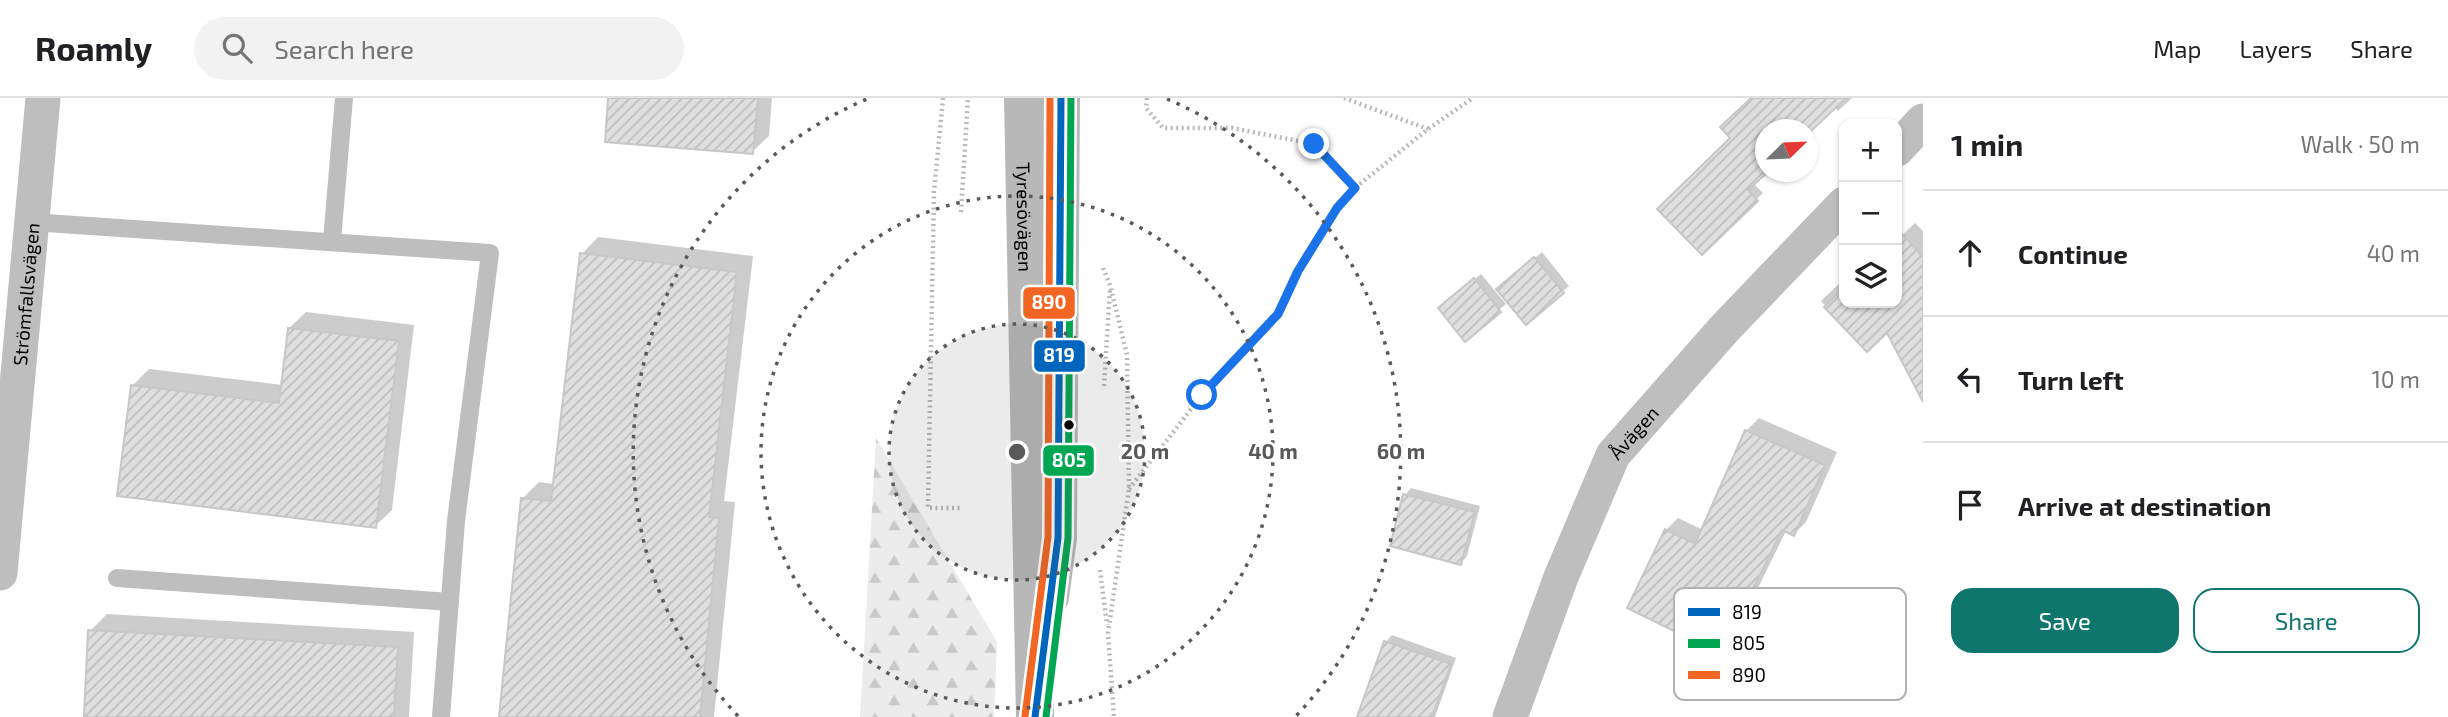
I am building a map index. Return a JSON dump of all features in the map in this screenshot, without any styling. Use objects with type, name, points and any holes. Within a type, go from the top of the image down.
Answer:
[{"type":"main road","name":"Tyresövägen","points":[[1023,98],[1035,715]]},
{"type":"main road","name":"Tyresövägen","points":[[1035,715],[1058,538],[1061,98]]},
{"type":"street","name":"Strömfallsvägen","points":[[0,573],[43,98]]},
{"type":"street","points":[[1902,144],[1923,121]]},
{"type":"street","name":"Åvägen","points":[[1510,717],[1561,578],[1613,455],[1725,328],[1839,209]]},
{"type":"lane","points":[[332,241],[344,98]]},
{"type":"lane","points":[[31,222],[490,253],[456,521],[441,717]]},
{"type":"lane","points":[[117,578],[450,602]]},
{"type":"path","points":[[943,98],[934,192],[928,508],[961,508]]},
{"type":"path","points":[[961,212],[968,98]]},
{"type":"path","points":[[1147,98],[1146,108],[1163,128],[1232,128],[1314,144],[1355,188]]},
{"type":"path","points":[[1344,98],[1428,128]]},
{"type":"path","points":[[1129,489],[1202,395],[1278,314],[1298,271],[1337,208],[1355,188],[1428,128],[1473,98]]},
{"type":"path","points":[[1101,261],[1110,285],[1127,355],[1129,489],[1108,633]]},
{"type":"path","points":[[1104,386],[1110,285]]},
{"type":"path","points":[[1100,570],[1114,717]]},
{"type":"green space","points":[[876,438],[997,642],[994,717],[860,717]]},
{"type":"building","points":[[608,98],[758,98],[753,154],[605,142]]},
{"type":"building","points":[[1751,98],[1846,98],[1818,125],[1818,119],[1755,119],[1757,182],[1748,190],[1758,201],[1702,255],[1657,209],[1730,138],[1720,127]]},
{"type":"building","points":[[1902,234],[1923,257],[1923,402],[1887,333],[1867,352],[1824,307],[1839,293],[1839,308],[1902,308]]},
{"type":"building","points":[[580,253],[737,272],[709,517],[719,518],[700,717],[499,717],[521,498],[551,501]]},
{"type":"building","points":[[1534,257],[1564,293],[1526,325],[1496,289]]},
{"type":"building","points":[[1474,278],[1501,312],[1465,342],[1438,308]]},
{"type":"building","points":[[288,328],[399,341],[376,528],[117,496],[131,385],[279,403]]},
{"type":"building","points":[[1745,430],[1825,465],[1794,536],[1782,530],[1753,588],[1674,588],[1674,631],[1627,608],[1665,529],[1695,544]]},
{"type":"building","points":[[1403,494],[1475,512],[1461,565],[1390,546]]},
{"type":"building","points":[[88,630],[398,647],[394,717],[84,717]]},
{"type":"building","points":[[1384,641],[1451,664],[1432,717],[1357,717]]},
{"type":"transit line","name":"890","points":[[1025,716],[1048,537],[1050,98]]},
{"type":"transit line","name":"819","points":[[1035,717],[1058,538],[1061,98]]},
{"type":"transit line","name":"805","points":[[1046,717],[1068,538],[1071,98]]},
{"type":"route","points":[[1202,395],[1278,314],[1298,271],[1337,208],[1355,188],[1314,144]]}]
